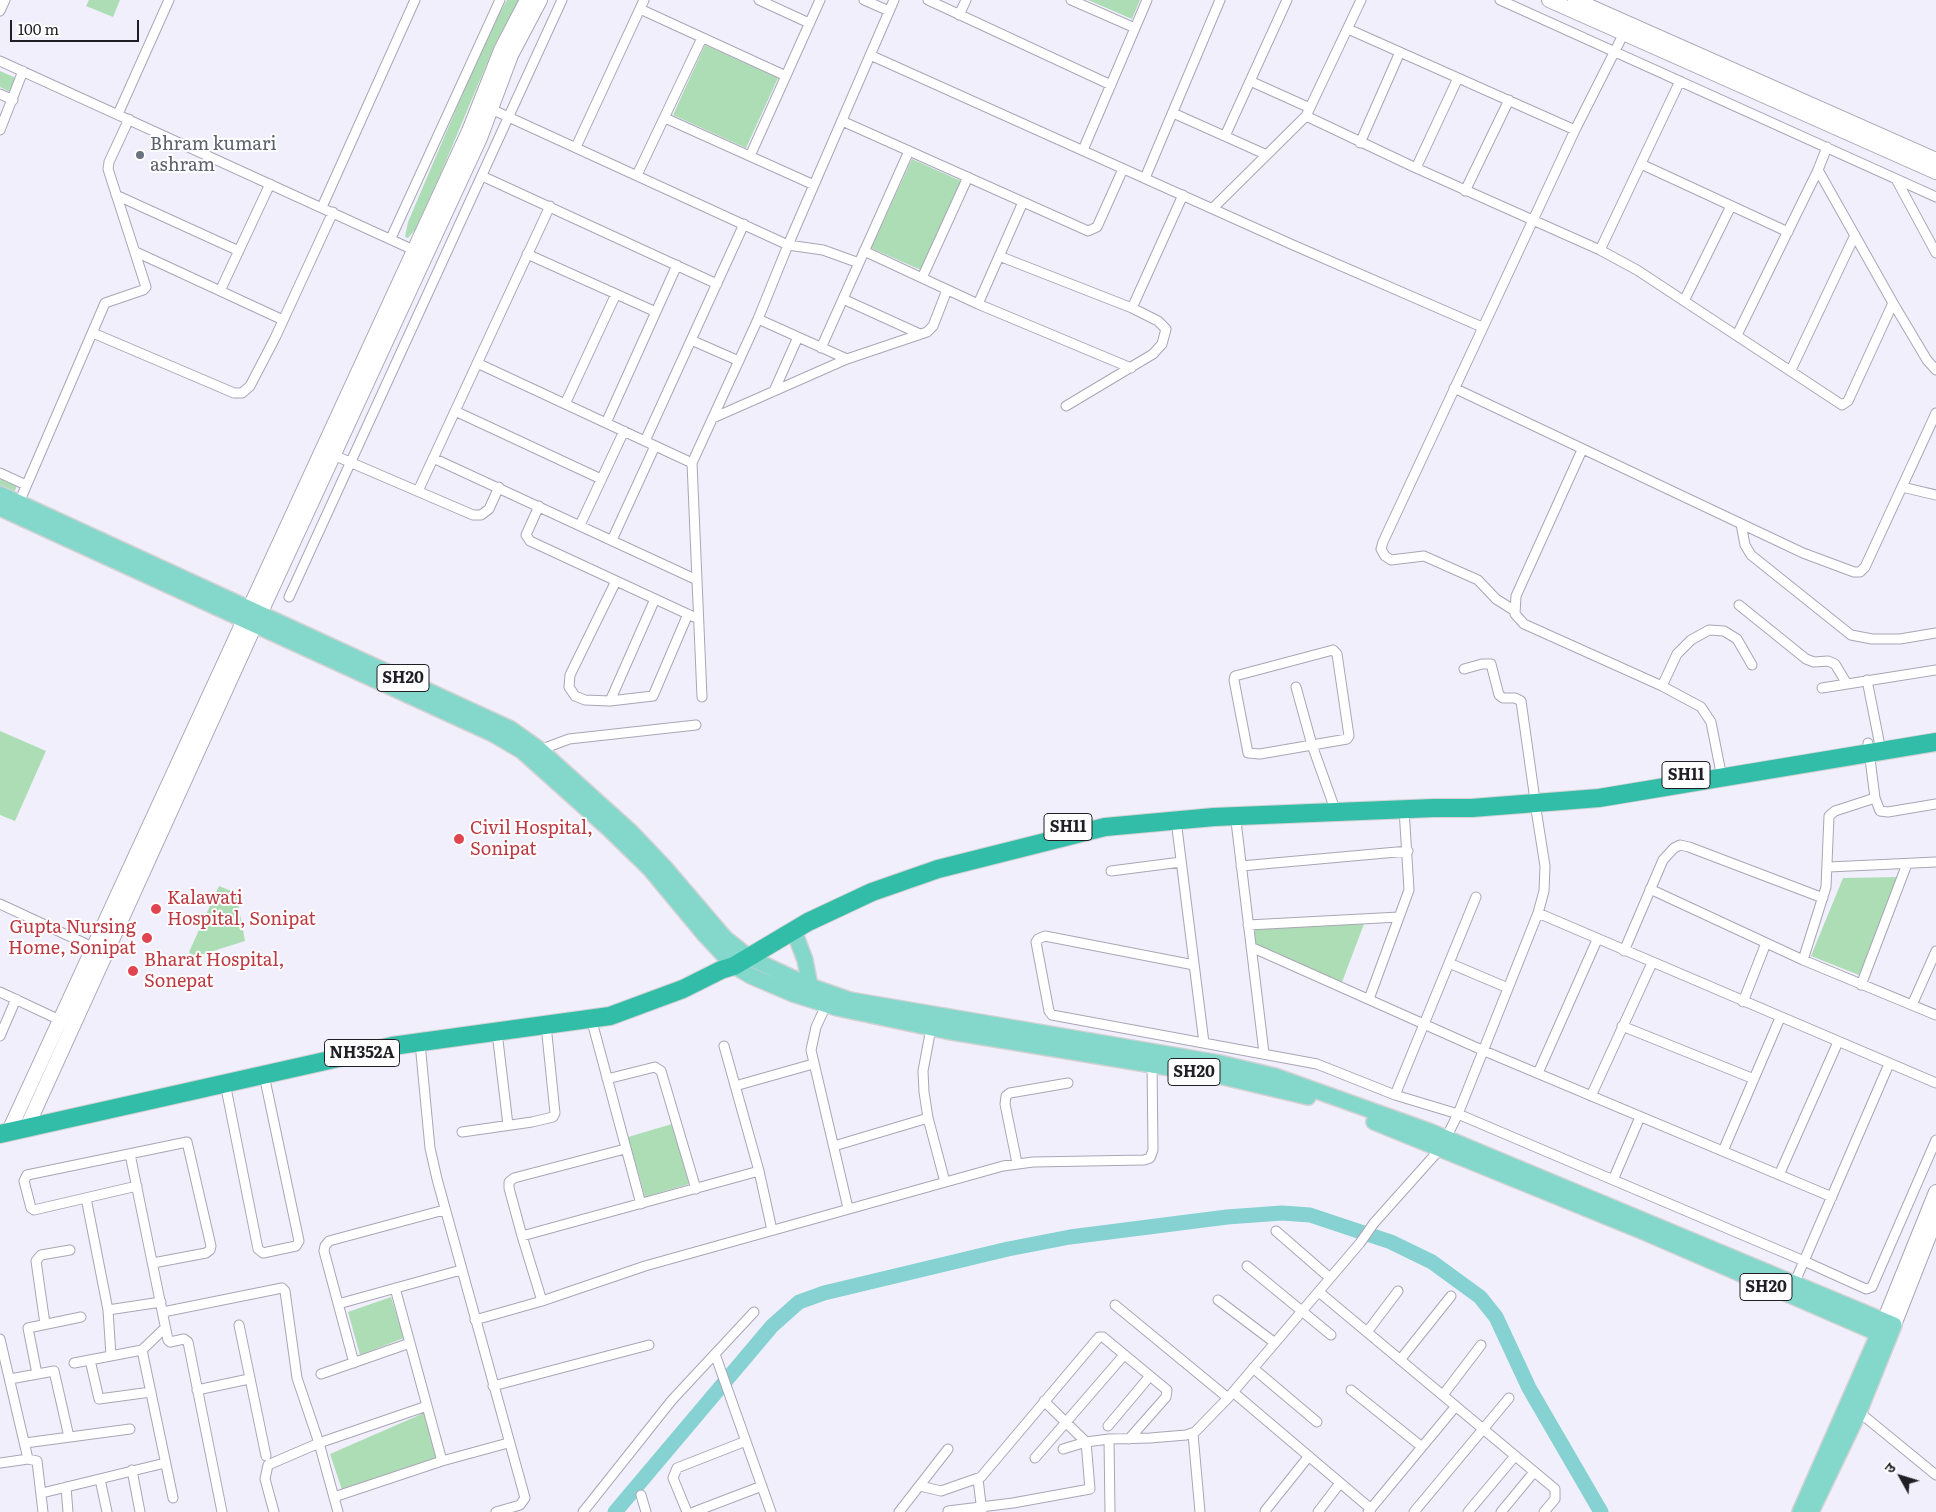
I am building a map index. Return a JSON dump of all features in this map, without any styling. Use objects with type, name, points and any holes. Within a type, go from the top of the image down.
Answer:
[{"type":"highway","name":"SH11","points":[[736,962],[804,915],[869,885],[935,861],[1103,819],[1535,798],[1598,788],[1721,774],[1874,747],[1936,732]]},
{"type":"highway","name":"SH11","points":[[1874,747],[1936,742]]},
{"type":"highway","name":"SH11","points":[[1335,807],[1404,809],[1451,803]]},
{"type":"highway","name":"SH11","points":[[736,962],[872,892],[938,869],[1105,827],[1176,820],[1213,813]]},
{"type":"highway","name":"NH352A","points":[[5,1132],[392,1046],[610,1016],[684,989],[736,962]]},
{"type":"main road","name":"SH20","points":[[0,494],[11,508],[252,617],[480,713],[511,729],[650,869],[751,976],[793,994],[850,1000],[1152,1058],[1307,1097],[1444,1143],[1794,1284],[1886,1330]]},
{"type":"main road","points":[[794,931],[805,960],[810,986]]},
{"type":"main road","name":"SH20","points":[[736,962],[810,986],[828,999],[931,1028],[1152,1058]]},
{"type":"main road","name":"SH20","points":[[1444,1143],[1644,1232],[1886,1330]]},
{"type":"main road","points":[[1811,1512],[1859,1412],[1886,1330]]},
{"type":"main road","points":[[1800,1512],[1886,1330]]},
{"type":"street","points":[[0,11],[5,0]]},
{"type":"street","points":[[118,114],[169,0]]},
{"type":"street","points":[[322,207],[415,0]]},
{"type":"street","points":[[391,238],[500,0]]},
{"type":"street","points":[[27,1127],[72,1028],[100,950],[478,124],[501,50],[527,0]]},
{"type":"street","points":[[478,124],[491,108],[511,55],[540,0]]},
{"type":"street","points":[[289,597],[349,462],[562,0]]},
{"type":"street","points":[[576,147],[644,0]]},
{"type":"street","points":[[759,0],[809,23]]},
{"type":"street","points":[[750,156],[820,0]]},
{"type":"street","points":[[864,0],[889,11]]},
{"type":"street","points":[[702,697],[692,464],[758,319],[894,0]]},
{"type":"street","points":[[928,0],[1111,85]]},
{"type":"street","points":[[959,15],[966,0]]},
{"type":"street","points":[[1071,0],[1135,28]]},
{"type":"street","points":[[1083,150],[1147,0]]},
{"type":"street","points":[[1145,178],[1220,0]]},
{"type":"street","points":[[1225,136],[1288,0]]},
{"type":"street","points":[[1213,208],[1308,112],[1362,0]]},
{"type":"street","points":[[1500,0],[1936,197]]},
{"type":"street","points":[[1549,0],[1626,29],[1936,160]]},
{"type":"street","points":[[1575,0],[1626,29],[1936,172]]},
{"type":"street","points":[[640,9],[786,76]]},
{"type":"street","points":[[1348,28],[1575,130]]},
{"type":"street","points":[[1626,29],[1532,220],[1381,549],[1385,556],[1391,560],[1424,556],[1474,577],[1496,598],[1515,611],[1524,624],[1662,686],[1701,707],[1707,714],[1721,774]]},
{"type":"street","points":[[637,175],[702,38]]},
{"type":"street","points":[[1360,143],[1400,52]]},
{"type":"street","points":[[870,56],[1482,327]]},
{"type":"street","points":[[0,61],[420,252]]},
{"type":"street","points":[[0,129],[23,71]]},
{"type":"street","points":[[1416,168],[1458,78]]},
{"type":"street","points":[[1600,250],[1680,80]]},
{"type":"street","points":[[1250,81],[1360,143],[1600,250],[1637,270],[1791,370],[1836,402],[1846,404],[1893,303]]},
{"type":"street","points":[[0,94],[13,100]]},
{"type":"street","points":[[1465,191],[1509,100]]},
{"type":"street","points":[[491,108],[788,245],[823,250],[859,263]]},
{"type":"street","points":[[1173,113],[1267,155]]},
{"type":"street","points":[[665,118],[814,185]]},
{"type":"street","points":[[11,508],[26,486],[105,303],[143,290],[146,287],[110,175],[109,162],[129,119]]},
{"type":"street","points":[[842,121],[1088,231],[1093,231],[1097,227],[1123,169]]},
{"type":"street","points":[[1737,335],[1818,170],[1826,147]]},
{"type":"street","points":[[821,348],[909,151]]},
{"type":"street","points":[[1641,164],[1788,232]]},
{"type":"street","points":[[1818,170],[1893,303],[1927,360],[1936,370]]},
{"type":"street","points":[[482,176],[716,284]]},
{"type":"street","points":[[922,278],[968,177]]},
{"type":"street","points":[[1896,178],[1936,253]]},
{"type":"street","points":[[220,291],[270,184]]},
{"type":"street","points":[[116,195],[239,251]]},
{"type":"street","points":[[1132,308],[1183,195]]},
{"type":"street","points":[[978,304],[1023,202]]},
{"type":"street","points":[[418,491],[550,206]]},
{"type":"street","points":[[1684,301],[1731,206]]},
{"type":"street","points":[[92,332],[234,393],[242,393],[250,386],[333,212]]},
{"type":"street","points":[[645,442],[744,224]]},
{"type":"street","points":[[1791,370],[1855,235]]},
{"type":"street","points":[[864,251],[978,304],[1130,368]]},
{"type":"street","points":[[136,252],[283,320]]},
{"type":"street","points":[[527,254],[656,312]]},
{"type":"street","points":[[999,256],[1132,308],[1163,325],[1166,336],[1157,350],[1066,406]]},
{"type":"street","points":[[606,423],[677,265]]},
{"type":"street","points":[[713,418],[848,359],[927,332],[933,326],[947,290]]},
{"type":"street","points":[[566,404],[616,294]]},
{"type":"street","points":[[843,299],[920,334]]},
{"type":"street","points":[[758,319],[848,359]]},
{"type":"street","points":[[774,391],[798,338]]},
{"type":"street","points":[[691,340],[739,361]]},
{"type":"street","points":[[477,363],[692,464]]},
{"type":"street","points":[[1454,388],[1804,553],[1844,569],[1860,572],[1936,413]]},
{"type":"street","points":[[455,411],[602,479]]},
{"type":"street","points":[[580,525],[624,432]]},
{"type":"street","points":[[612,540],[655,446]]},
{"type":"street","points":[[1515,611],[1516,596],[1582,450]]},
{"type":"street","points":[[327,453],[473,515],[481,515],[489,509],[499,487]]},
{"type":"street","points":[[433,458],[697,580]]},
{"type":"street","points":[[0,473],[26,486]]},
{"type":"street","points":[[1902,487],[1936,495]]},
{"type":"street","points":[[539,506],[526,535],[527,539],[699,619]]},
{"type":"street","points":[[1741,524],[1745,545],[1751,555],[1851,635],[1872,639],[1900,639],[1936,633]]},
{"type":"street","points":[[616,581],[570,675],[569,687],[575,696],[585,700],[610,701],[653,696],[688,614]]},
{"type":"street","points":[[610,701],[655,599]]},
{"type":"street","points":[[1739,605],[1806,659],[1814,662],[1828,661],[1835,664],[1847,684]]},
{"type":"street","points":[[1662,686],[1677,654],[1691,640],[1709,630],[1724,631],[1737,639],[1752,665]]},
{"type":"street","points":[[1333,650],[1336,651],[1349,736],[1345,741],[1312,745],[1260,754],[1248,753],[1235,676],[1333,650]]},
{"type":"street","points":[[1063,1449],[1086,1442],[1109,1439],[1193,1434],[1231,1395],[1444,1143],[1458,1114],[1538,913],[1544,891],[1545,866],[1521,701],[1515,698],[1503,698],[1498,695],[1491,664],[1482,664],[1464,669]]},
{"type":"street","points":[[1822,688],[1936,670]]},
{"type":"street","points":[[1867,680],[1874,747],[1875,798],[1880,810],[1884,813],[1936,804]]},
{"type":"street","points":[[1296,687],[1312,745],[1335,807]]},
{"type":"street","points":[[534,754],[569,739],[696,725]]},
{"type":"street","points":[[1803,960],[1823,898],[1829,867],[1829,816],[1835,811],[1875,798]]},
{"type":"street","points":[[1369,999],[1409,890],[1404,809]]},
{"type":"street","points":[[1235,812],[1264,1053]]},
{"type":"street","points":[[1176,820],[1204,1043]]},
{"type":"street","points":[[1624,951],[1667,854],[1680,845],[1823,898]]},
{"type":"street","points":[[1241,866],[1408,851]]},
{"type":"street","points":[[1111,871],[1181,862]]},
{"type":"street","points":[[1829,867],[1936,862]]},
{"type":"street","points":[[1861,984],[1907,864]]},
{"type":"street","points":[[1650,889],[1803,960],[1936,1015]]},
{"type":"street","points":[[1395,1095],[1423,1022],[1476,897]]},
{"type":"street","points":[[0,904],[100,950]]},
{"type":"street","points":[[1538,913],[1597,940],[1936,1083]]},
{"type":"street","points":[[1248,925],[1399,918]]},
{"type":"street","points":[[1194,965],[1045,936],[1036,942],[1049,1011],[1052,1015],[1317,1064],[1395,1095],[1458,1114],[1866,1289],[1871,1289],[1936,1140]]},
{"type":"street","points":[[1538,1073],[1597,940]]},
{"type":"street","points":[[1743,1002],[1766,943]]},
{"type":"street","points":[[1251,947],[1423,1022],[1482,1050],[1832,1197]]},
{"type":"street","points":[[5,1132],[60,1020],[100,950]]},
{"type":"street","points":[[1912,1005],[1936,951]]},
{"type":"street","points":[[1449,963],[1508,988]]},
{"type":"street","points":[[1591,1096],[1652,963]]},
{"type":"street","points":[[0,992],[60,1020],[72,1028]]},
{"type":"street","points":[[828,999],[812,1039],[813,1064],[848,1208]]},
{"type":"street","points":[[0,1036],[16,1000]]},
{"type":"street","points":[[591,1018],[641,1204]]},
{"type":"street","points":[[1723,1152],[1780,1018]]},
{"type":"street","points":[[462,1132],[550,1119],[555,1113],[546,1025]]},
{"type":"street","points":[[1622,1026],[1754,1079]]},
{"type":"street","points":[[931,1028],[923,1071],[928,1118],[945,1182]]},
{"type":"street","points":[[497,1032],[508,1125]]},
{"type":"street","points":[[1779,1175],[1838,1042]]},
{"type":"street","points":[[420,1043],[430,1148],[444,1210],[525,1498],[520,1505],[496,1512]]},
{"type":"street","points":[[724,1046],[759,1172],[772,1230]]},
{"type":"street","points":[[475,1320],[542,1301],[645,1266],[848,1208],[1017,1163],[1144,1160],[1150,1158],[1153,1150],[1152,1058]]},
{"type":"street","points":[[735,1086],[813,1064]]},
{"type":"street","points":[[1794,1284],[1889,1064]]},
{"type":"street","points":[[607,1080],[656,1067],[661,1071],[696,1188]]},
{"type":"street","points":[[225,1084],[258,1249],[262,1253],[296,1246],[299,1241],[264,1075]]},
{"type":"street","points":[[1017,1163],[1005,1104],[1006,1096],[1010,1093],[1068,1083]]},
{"type":"street","points":[[1612,1180],[1640,1116]]},
{"type":"street","points":[[834,1146],[928,1118]]},
{"type":"street","points":[[137,1186],[32,1210],[25,1177],[187,1142],[211,1246],[206,1253],[153,1263]]},
{"type":"street","points":[[542,1301],[522,1236],[509,1182],[514,1178],[625,1149]]},
{"type":"street","points":[[130,1154],[168,1341],[184,1339],[188,1342],[222,1512]]},
{"type":"street","points":[[522,1236],[759,1172]]},
{"type":"street","points":[[1886,1330],[1936,1192]]},
{"type":"street","points":[[86,1198],[108,1310],[112,1356]]},
{"type":"street","points":[[354,1363],[324,1251],[325,1246],[329,1241],[444,1210]]},
{"type":"street","points":[[1886,1330],[1936,1218]]},
{"type":"street","points":[[1276,1231],[1330,1278]]},
{"type":"street","points":[[45,1324],[36,1261],[40,1255],[70,1250]]},
{"type":"street","points":[[1247,1266],[1331,1335]]},
{"type":"street","points":[[338,1304],[461,1270]]},
{"type":"street","points":[[162,1312],[282,1288],[297,1378],[319,1443],[338,1512]]},
{"type":"street","points":[[395,1288],[442,1461]]},
{"type":"street","points":[[1319,1292],[1557,1492],[1555,1499],[1544,1512]]},
{"type":"street","points":[[1367,1332],[1398,1292]]},
{"type":"street","points":[[1400,1360],[1451,1296]]},
{"type":"street","points":[[1218,1300],[1275,1343]]},
{"type":"street","points":[[108,1310],[160,1302]]},
{"type":"street","points":[[1115,1305],[1309,1456],[1370,1510],[1456,1406]]},
{"type":"street","points":[[583,1512],[666,1408],[754,1312]]},
{"type":"street","points":[[37,1374],[27,1329],[29,1327],[81,1317]]},
{"type":"street","points":[[239,1325],[266,1456]]},
{"type":"street","points":[[74,1363],[142,1350],[165,1328]]},
{"type":"street","points":[[920,1486],[941,1491],[978,1478],[984,1474],[1099,1336],[1103,1337],[1165,1388],[1167,1394],[1129,1439]]},
{"type":"street","points":[[0,1339],[28,1459]]},
{"type":"street","points":[[321,1374],[410,1343]]},
{"type":"street","points":[[1443,1395],[1480,1345]]},
{"type":"street","points":[[493,1386],[648,1346]]},
{"type":"street","points":[[142,1350],[173,1498]]},
{"type":"street","points":[[714,1354],[729,1391],[771,1512]]},
{"type":"street","points":[[1035,1458],[1124,1355]]},
{"type":"street","points":[[90,1360],[99,1399],[151,1392]]},
{"type":"street","points":[[1253,1368],[1317,1422]]},
{"type":"street","points":[[10,1379],[53,1370],[56,1372],[69,1437]]},
{"type":"street","points":[[1108,1426],[1150,1376]]},
{"type":"street","points":[[197,1390],[249,1379]]},
{"type":"street","points":[[1351,1390],[1422,1447]]},
{"type":"street","points":[[1414,1512],[1509,1398]]},
{"type":"street","points":[[948,1511],[982,1510],[1088,1490],[1091,1487],[1086,1442],[1044,1402]]},
{"type":"street","points":[[274,1512],[265,1479],[268,1465],[319,1443],[427,1406]]},
{"type":"street","points":[[1859,1412],[1936,1475]]},
{"type":"street","points":[[25,1443],[130,1429]]},
{"type":"street","points":[[1193,1434],[1200,1512]]},
{"type":"street","points":[[1109,1439],[1110,1512]]},
{"type":"street","points":[[687,1512],[673,1478],[677,1468],[746,1441]]},
{"type":"street","points":[[334,1497],[442,1461],[508,1443]]},
{"type":"street","points":[[899,1512],[948,1449]]},
{"type":"street","points":[[1265,1512],[1309,1456]]},
{"type":"street","points":[[1468,1512],[1515,1456]]},
{"type":"street","points":[[0,1463],[28,1459],[34,1460],[39,1464],[44,1512]]},
{"type":"street","points":[[42,1493],[165,1463]]},
{"type":"street","points":[[132,1470],[140,1512]]},
{"type":"street","points":[[1501,1512],[1534,1472]]},
{"type":"street","points":[[978,1478],[982,1510]]},
{"type":"street","points":[[100,1479],[107,1512]]},
{"type":"street","points":[[1318,1512],[1340,1483]]},
{"type":"street","points":[[694,1512],[762,1486]]},
{"type":"street","points":[[66,1487],[68,1512]]},
{"type":"street","points":[[641,1495],[646,1512]]},
{"type":"green space","points":[[89,0],[120,0],[113,17],[86,6]]},
{"type":"green space","points":[[507,0],[519,0],[495,44],[415,230],[408,238],[405,237],[408,222],[489,32]]},
{"type":"green space","points":[[1088,0],[1140,0],[1132,19]]},
{"type":"green space","points":[[705,45],[778,78],[746,148],[673,115]]},
{"type":"green space","points":[[0,71],[16,78],[10,92],[0,87]]},
{"type":"green space","points":[[912,159],[961,181],[921,270],[871,248]]},
{"type":"green space","points":[[0,478],[17,486],[13,495],[0,489]]},
{"type":"green space","points":[[0,731],[46,751],[15,821],[0,815]]},
{"type":"green space","points":[[1900,877],[1859,975],[1811,956],[1843,878]]},
{"type":"green space","points":[[219,886],[236,893],[245,941],[194,957],[189,952]]},
{"type":"green space","points":[[1364,924],[1342,982],[1255,945],[1255,929]]},
{"type":"green space","points":[[672,1124],[689,1184],[645,1197],[628,1137]]},
{"type":"green space","points":[[391,1297],[404,1338],[360,1355],[348,1312]]},
{"type":"green space","points":[[424,1413],[437,1459],[342,1490],[330,1454]]},
{"type":"waterway","points":[[615,1512],[772,1326],[799,1302],[824,1293],[1008,1249],[1070,1237],[1227,1217],[1282,1213],[1310,1215],[1391,1242],[1432,1262],[1480,1297],[1496,1317],[1529,1388],[1601,1512]]},
{"type":"place","name":"Bhram kumari ashram","points":[[140,155]]},
{"type":"place","name":"Civil Hospital, Sonipat","points":[[459,839]]},
{"type":"place","name":"Kalawati Hospital, Sonipat","points":[[156,909]]},
{"type":"place","name":"Gupta Nursing Home, Sonipat","points":[[147,938]]},
{"type":"place","name":"Bharat Hospital, Sonepat","points":[[133,971]]}]
